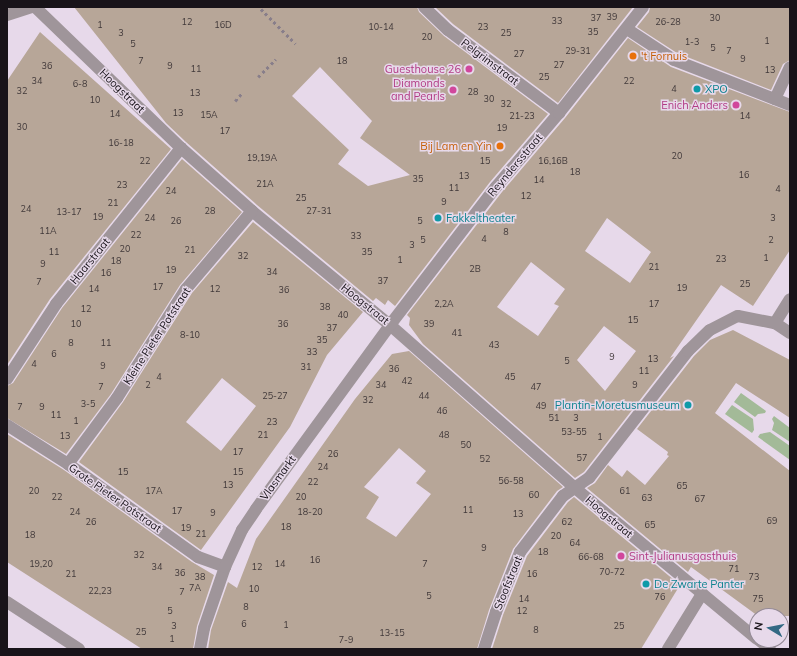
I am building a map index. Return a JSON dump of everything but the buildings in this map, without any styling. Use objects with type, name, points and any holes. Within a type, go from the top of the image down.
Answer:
[{"type":"street","points":[[7,15],[33,7]]},
{"type":"street","name":"Hoogstraat","points":[[33,7],[180,148],[252,211],[390,325],[575,488],[749,632]]},
{"type":"street","name":"Pelgrimstraat","points":[[424,7],[448,30],[559,113]]},
{"type":"street","name":"Reyndersstraat","points":[[390,325],[496,188],[627,29],[642,7]]},
{"type":"street","points":[[627,29],[674,60],[790,105]]},
{"type":"street","points":[[774,99],[790,67]]},
{"type":"street","name":"Haarstraat","points":[[7,379],[56,304],[180,148]]},
{"type":"street","name":"Kleine Pieter Potstraat","points":[[68,464],[117,398],[186,289],[252,211]]},
{"type":"street","points":[[790,299],[775,323],[790,333]]},
{"type":"street","name":"Stoofstraat","points":[[484,649],[496,612],[520,552],[563,496],[589,478],[688,352],[710,330],[738,316],[775,323]]},
{"type":"street","name":"Vlasmarkt","points":[[200,649],[204,628],[225,567],[242,530],[390,325]]},
{"type":"street","name":"Grote Pieter Potstraat","points":[[7,425],[68,464],[198,557],[225,567]]},
{"type":"street","points":[[668,649],[702,594]]},
{"type":"street","points":[[7,602],[79,649]]},
{"type":"path","points":[[261,8],[296,44]]},
{"type":"path","points":[[258,77],[276,58]]},
{"type":"path","points":[[235,101],[242,93]]},
{"type":"green space","points":[[741,393],[766,411],[765,413],[758,414],[755,417],[734,402]]},
{"type":"green space","points":[[732,405],[753,419],[754,430],[752,433],[725,414]]},
{"type":"green space","points":[[774,416],[790,428],[790,442],[772,430],[774,423],[772,419]]},
{"type":"green space","points":[[770,432],[790,446],[790,460],[758,437],[760,434]]},
{"type":"place","name":"'t Fornuis","points":[[633,56]]},
{"type":"place","name":"Guesthouse 26","points":[[469,69]]},
{"type":"place","name":"XPO","points":[[697,89]]},
{"type":"place","name":"Diamonds and Pearls","points":[[453,90]]},
{"type":"place","name":"Enich Anders","points":[[736,105]]},
{"type":"place","name":"Bij Lam en Yin","points":[[500,146]]},
{"type":"place","name":"Fakkeltheater","points":[[438,218]]},
{"type":"place","name":"Plantin-Moretusmuseum","points":[[688,405]]},
{"type":"place","name":"Sint-Julianusgasthuis","points":[[621,556]]},
{"type":"place","name":"De Zwarte Panter","points":[[646,584]]}]
